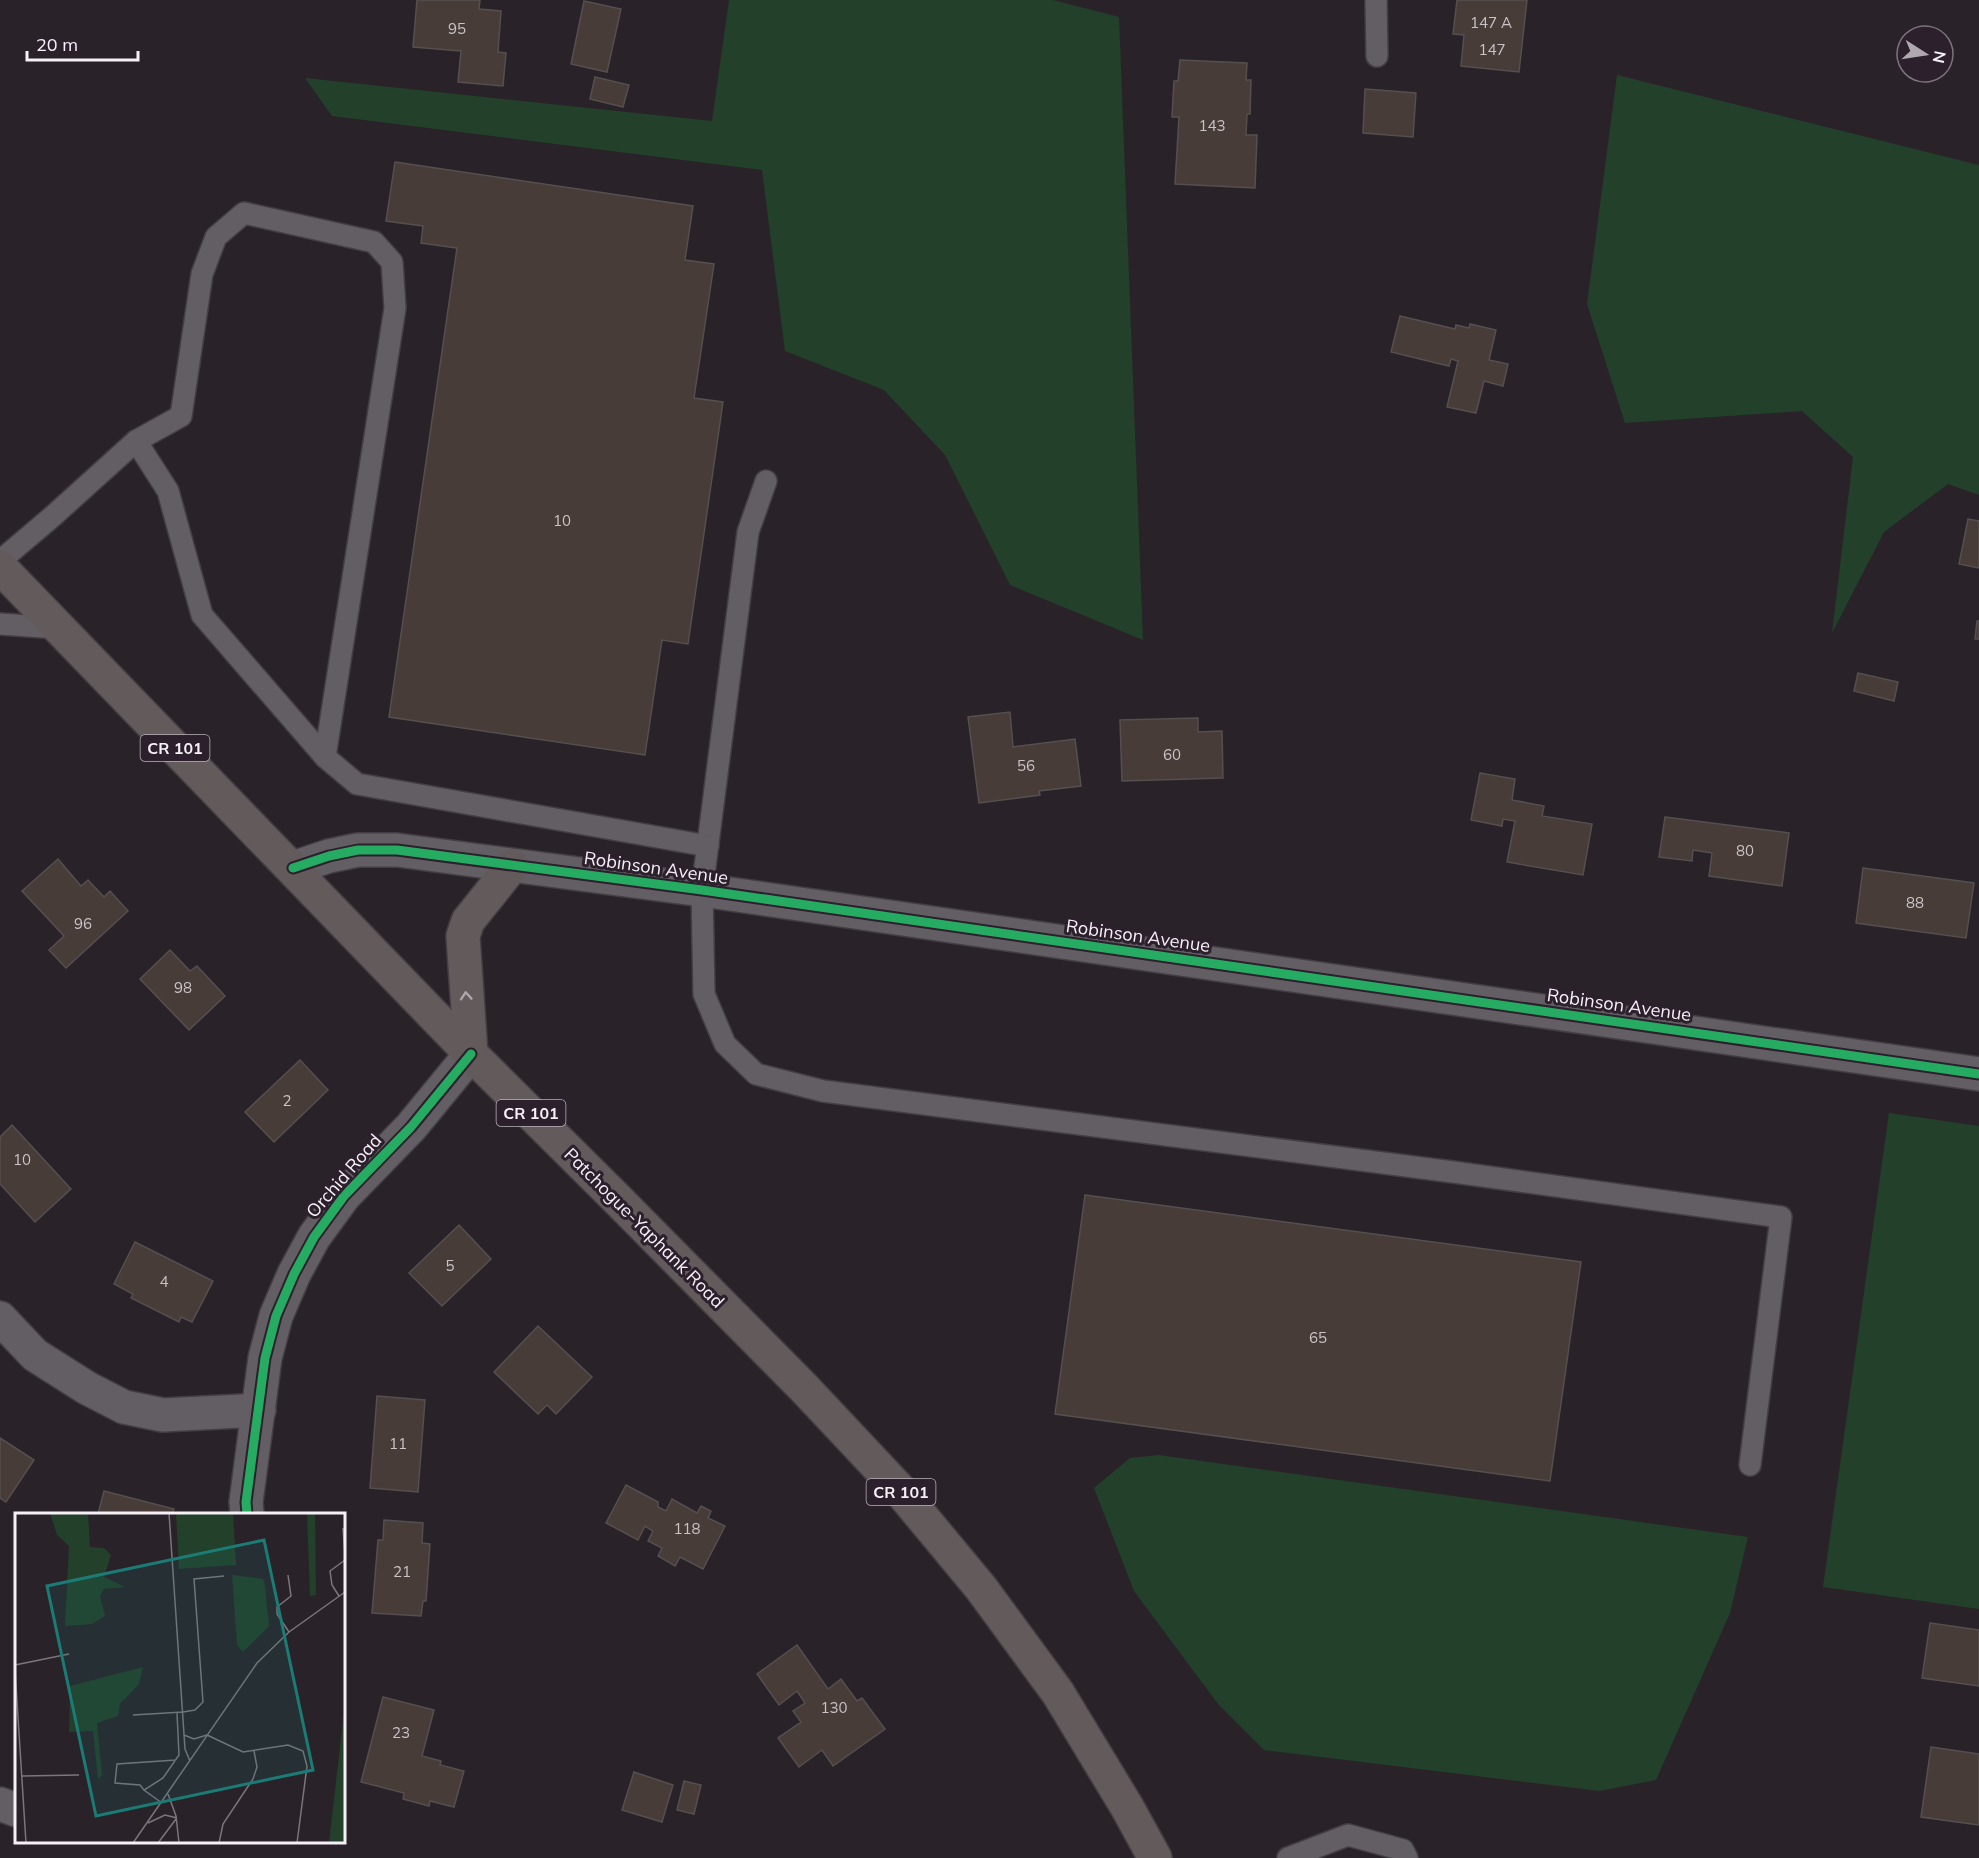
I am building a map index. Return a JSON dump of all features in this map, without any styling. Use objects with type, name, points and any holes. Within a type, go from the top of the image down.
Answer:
[{"type":"main road","name":"Patchogue-Yaphank Road","points":[[0,567],[471,1054],[618,1200],[898,1488],[981,1588],[1058,1693],[1155,1858]]},
{"type":"main road","points":[[471,1054],[463,936],[468,921],[512,866]]},
{"type":"street","name":"Robinson Avenue","points":[[293,868],[329,856],[368,850],[397,850],[702,890],[1979,1074]]},
{"type":"street","name":"Orchid Road","points":[[247,1513],[246,1502],[265,1358],[276,1316],[314,1237],[344,1196],[411,1126],[471,1054]]},
{"type":"street","points":[[0,1318],[35,1355],[87,1388],[124,1407],[163,1415],[259,1410]]},
{"type":"street","points":[[0,1804],[15,1810]]},
{"type":"lane","points":[[1376,0],[1377,56]]},
{"type":"lane","points":[[0,561],[136,441],[181,416],[202,274],[216,237],[244,213],[374,242],[392,262],[395,308],[325,757]]},
{"type":"lane","points":[[136,441],[168,491],[202,615],[325,757],[357,784],[708,846]]},
{"type":"lane","points":[[766,481],[748,532],[702,890],[704,994],[725,1044],[756,1074],[823,1091],[1464,1173],[1781,1217],[1749,1465]]},
{"type":"lane","points":[[0,624],[57,628]]},
{"type":"lane","points":[[1288,1858],[1348,1835],[1403,1850],[1407,1858]]},
{"type":"green space","points":[[729,0],[1053,0],[1119,17],[1143,640],[1010,585],[945,455],[884,390],[785,351],[762,170],[332,116],[305,78],[712,121]]},
{"type":"green space","points":[[1617,75],[1979,165],[1979,495],[1948,484],[1884,532],[1832,633],[1853,457],[1802,411],[1625,423],[1587,304]]},
{"type":"green space","points":[[1889,1113],[1979,1126],[1979,1609],[1823,1587]]},
{"type":"green space","points":[[1159,1455],[1748,1537],[1730,1613],[1656,1780],[1599,1791],[1264,1750],[1218,1704],[1134,1591],[1094,1488],[1130,1458]]},
{"type":"building","points":[[417,0],[480,0],[479,9],[501,11],[498,52],[506,53],[503,86],[458,82],[461,51],[413,47]]},
{"type":"building","points":[[1457,0],[1527,0],[1519,72],[1461,66],[1464,35],[1453,34]]},
{"type":"building","points":[[584,1],[621,9],[607,72],[571,64]]},
{"type":"building","points":[[1180,60],[1247,63],[1246,80],[1251,80],[1250,114],[1247,114],[1246,135],[1257,135],[1255,188],[1175,184],[1179,117],[1172,117],[1174,81],[1178,81]]},
{"type":"building","points":[[595,77],[629,85],[623,107],[590,99]]},
{"type":"building","points":[[1365,89],[1416,93],[1413,137],[1363,133]]},
{"type":"building","points":[[395,162],[693,206],[685,260],[714,264],[694,398],[723,402],[688,644],[662,640],[645,755],[389,717],[457,248],[421,243],[423,226],[386,221]]},
{"type":"building","points":[[1400,316],[1455,329],[1456,325],[1469,328],[1470,324],[1496,330],[1489,360],[1508,364],[1503,386],[1484,381],[1476,413],[1447,407],[1458,361],[1451,359],[1449,366],[1391,352]]},
{"type":"building","points":[[1968,519],[1979,521],[1979,568],[1959,564]]},
{"type":"building","points":[[1977,621],[1979,621],[1979,639],[1975,639]]},
{"type":"building","points":[[1858,673],[1898,682],[1894,701],[1854,691]]},
{"type":"building","points":[[1010,712],[1013,747],[1075,739],[1081,786],[1039,791],[1040,795],[979,803],[968,717]]},
{"type":"building","points":[[1198,718],[1198,732],[1222,731],[1223,778],[1122,781],[1120,720]]},
{"type":"building","points":[[1480,773],[1515,779],[1512,800],[1544,806],[1542,816],[1592,824],[1583,875],[1507,862],[1515,821],[1503,819],[1502,826],[1471,820]]},
{"type":"building","points":[[1665,817],[1789,833],[1782,886],[1709,876],[1712,853],[1693,850],[1692,861],[1659,857]]},
{"type":"building","points":[[58,859],[81,886],[88,880],[104,897],[110,891],[128,911],[66,968],[49,950],[64,936],[22,891]]},
{"type":"building","points":[[1863,868],[1974,883],[1966,938],[1856,923]]},
{"type":"building","points":[[170,950],[190,971],[197,966],[225,996],[189,1030],[140,979]]},
{"type":"building","points":[[300,1060],[328,1090],[274,1142],[245,1112]]},
{"type":"building","points":[[12,1125],[71,1189],[35,1222],[0,1184],[0,1137]]},
{"type":"building","points":[[1085,1195],[1581,1262],[1550,1481],[1055,1414]]},
{"type":"building","points":[[459,1225],[491,1259],[442,1306],[409,1273]]},
{"type":"building","points":[[135,1242],[213,1281],[192,1322],[181,1317],[179,1322],[131,1298],[133,1294],[114,1284]]},
{"type":"building","points":[[538,1326],[592,1377],[556,1414],[547,1405],[538,1414],[494,1372]]},
{"type":"building","points":[[377,1396],[425,1400],[418,1492],[370,1488]]},
{"type":"building","points":[[0,1438],[34,1460],[6,1502],[0,1498]]},
{"type":"building","points":[[626,1485],[658,1502],[658,1507],[666,1511],[672,1499],[697,1513],[701,1506],[711,1511],[708,1518],[725,1526],[703,1569],[680,1557],[675,1566],[658,1556],[662,1548],[648,1541],[653,1531],[645,1526],[638,1540],[606,1523]]},
{"type":"building","points":[[104,1491],[174,1509],[172,1513],[98,1513]]},
{"type":"building","points":[[384,1520],[423,1523],[422,1543],[430,1544],[426,1601],[423,1601],[421,1616],[372,1613],[378,1540],[383,1540]]},
{"type":"building","points":[[1930,1623],[1979,1630],[1979,1686],[1922,1678]]},
{"type":"building","points":[[797,1645],[828,1689],[841,1679],[857,1701],[862,1698],[885,1729],[833,1766],[822,1750],[799,1767],[778,1738],[801,1722],[793,1711],[805,1703],[797,1691],[779,1705],[757,1674]]},
{"type":"building","points":[[383,1697],[434,1710],[422,1756],[441,1761],[440,1765],[464,1771],[454,1807],[430,1801],[429,1806],[403,1799],[404,1793],[361,1782]]},
{"type":"building","points":[[1931,1747],[1979,1754],[1979,1825],[1921,1817]]},
{"type":"building","points":[[634,1772],[673,1785],[662,1822],[622,1810]]},
{"type":"building","points":[[684,1781],[701,1785],[694,1814],[677,1810]]},
{"type":"cycle path","points":[[293,868],[329,856],[358,850],[397,850],[702,890],[1979,1074]]},
{"type":"cycle path","points":[[247,1513],[246,1502],[265,1358],[276,1316],[294,1274],[314,1237],[344,1196],[411,1127],[471,1054]]}]
